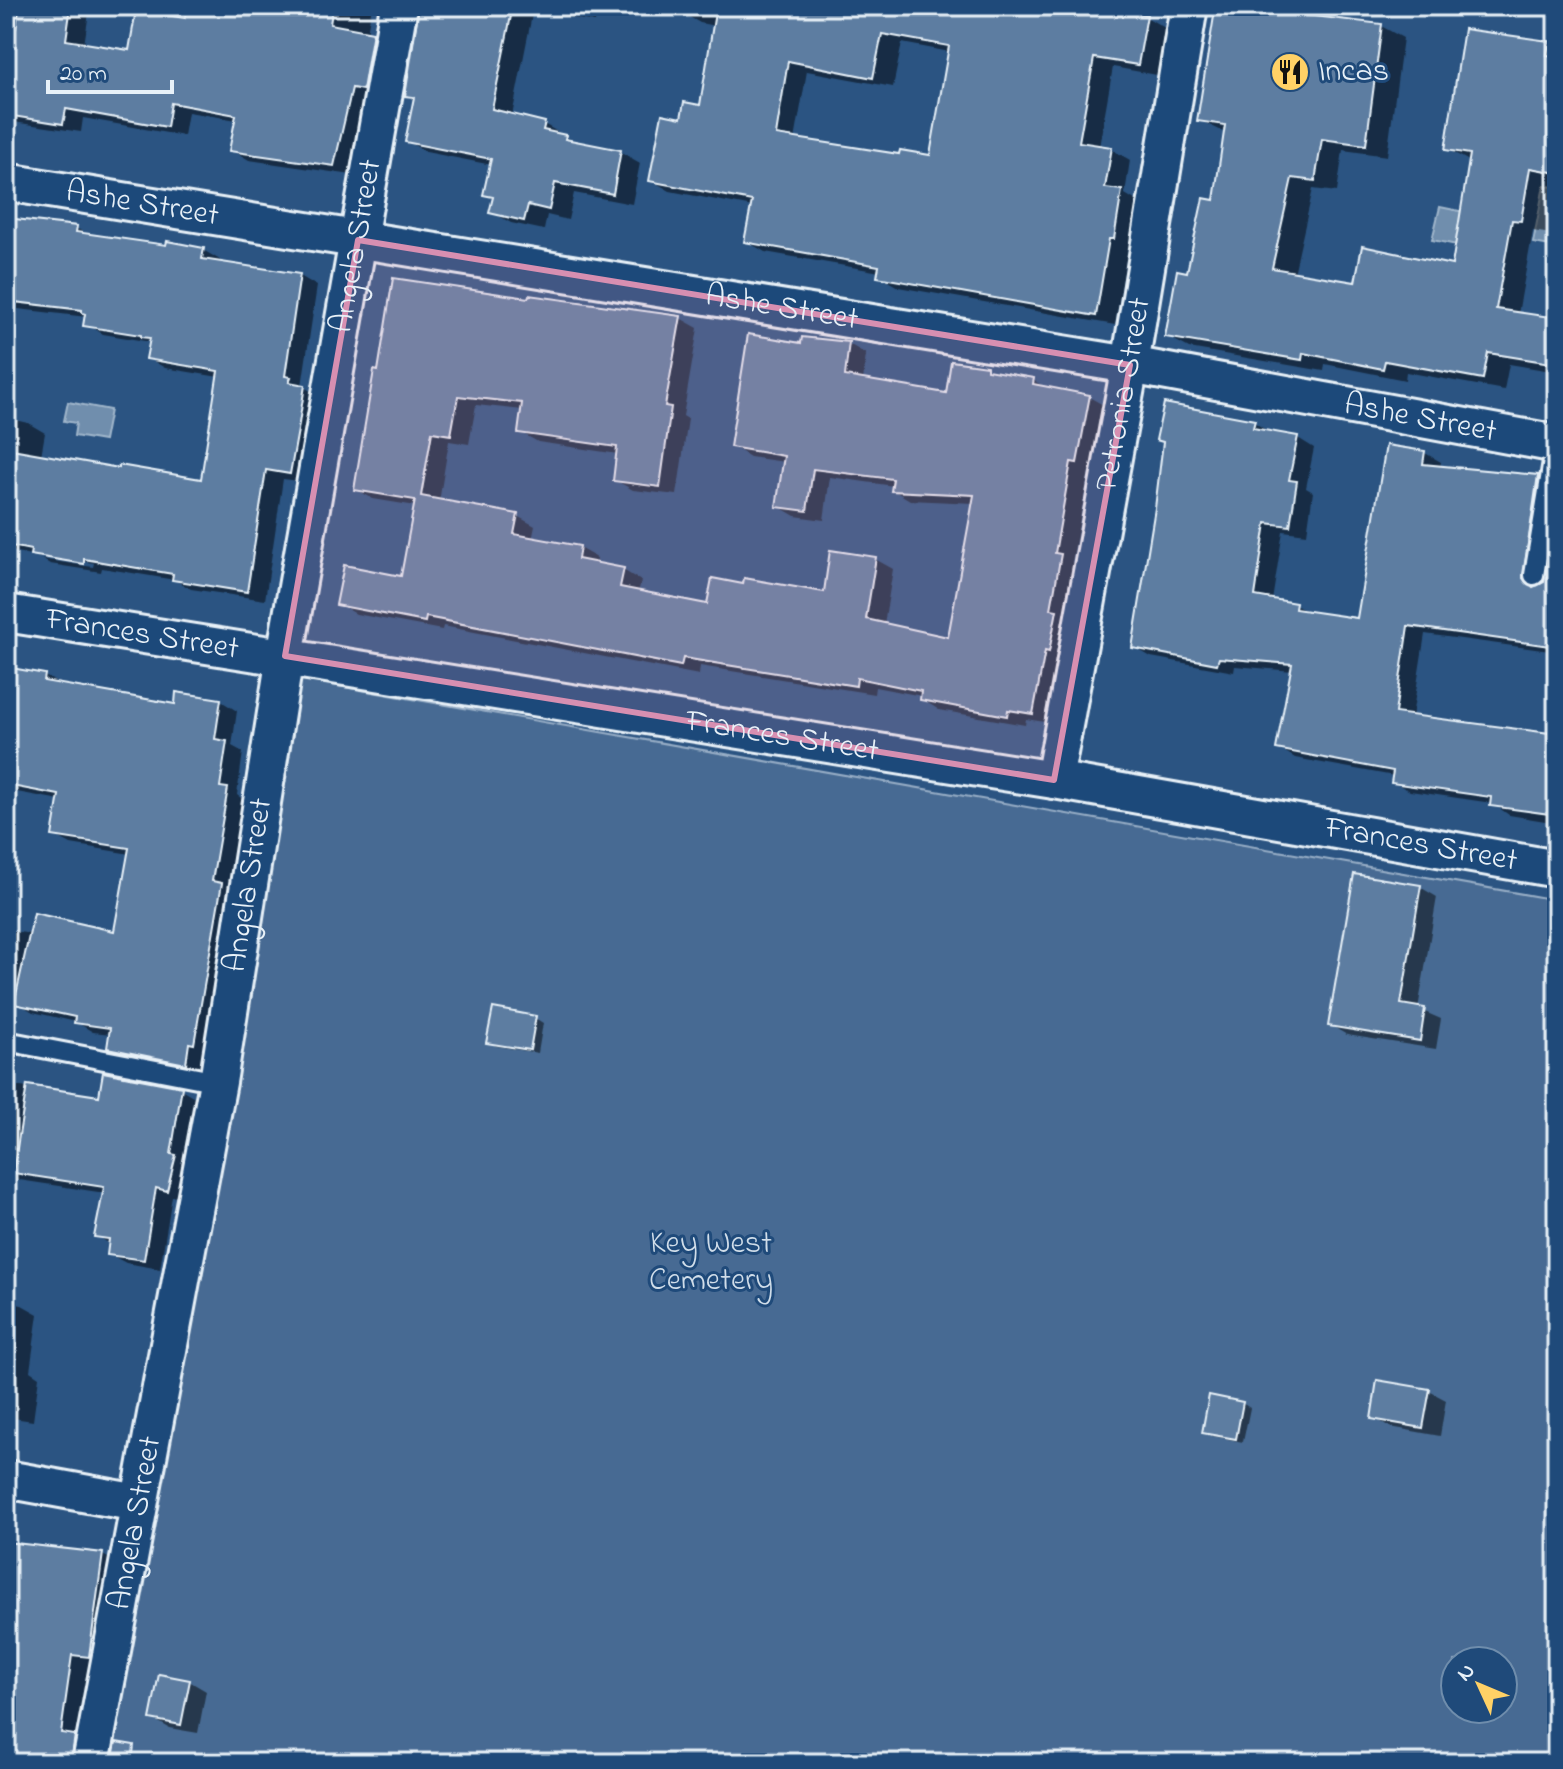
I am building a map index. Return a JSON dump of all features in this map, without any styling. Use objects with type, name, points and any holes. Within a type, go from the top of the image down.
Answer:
[{"type":"street","name":"Angela Street","points":[[91,1763],[218,1082],[285,656],[399,6]]},
{"type":"street","name":"Petronia Street","points":[[1054,780],[1130,365],[1189,6]]},
{"type":"street","name":"Ashe Street","points":[[6,182],[1130,365],[1556,443]]},
{"type":"street","name":"Frances Street","points":[[6,613],[1054,780],[1557,869]]},
{"type":"street","points":[[6,1479],[138,1503]]},
{"type":"lane","points":[[1534,575],[1556,443]]},
{"type":"lane","points":[[6,1041],[218,1082]]},
{"type":"highlighted area","points":[[358,240],[1130,365],[1054,780],[285,656]]},
{"type":"green space","name":"Key West Cemetery","points":[[298,679],[1557,900],[1557,1763],[111,1763]]},
{"type":"shaded area","points":[[1544,185],[1557,188],[1557,247],[1533,243]]},
{"type":"shaded area","points":[[1440,207],[1484,216],[1477,249],[1432,240]]},
{"type":"shaded area","points":[[68,402],[110,410],[104,441],[74,436],[76,423],[64,421]]},
{"type":"building","points":[[19,6],[71,6],[66,40],[129,50],[136,10],[185,18],[186,6],[333,6],[330,24],[373,32],[363,90],[352,88],[334,166],[229,151],[236,115],[171,103],[167,127],[66,109],[63,124],[6,115],[6,27],[16,28]]},
{"type":"building","points":[[419,6],[513,6],[492,109],[545,122],[543,130],[566,135],[565,139],[621,150],[613,194],[555,183],[549,210],[528,205],[524,221],[489,213],[493,197],[483,195],[491,159],[405,142],[414,97],[405,96]]},
{"type":"building","points":[[716,6],[1095,6],[1147,15],[1138,65],[1094,58],[1079,142],[1112,147],[1105,188],[1122,190],[1114,239],[1109,239],[1096,316],[877,277],[879,266],[744,242],[752,201],[649,181],[662,114],[681,118],[684,102],[700,105]],"holes":[[[882,34],[949,46],[930,155],[900,150],[899,154],[776,135],[788,61],[873,78]]]},
{"type":"building","points":[[1230,6],[1382,24],[1366,145],[1322,139],[1315,181],[1292,178],[1272,268],[1355,282],[1362,246],[1452,265],[1470,154],[1445,150],[1464,29],[1549,41],[1547,55],[1557,57],[1557,173],[1530,168],[1521,221],[1512,220],[1496,309],[1557,318],[1557,364],[1488,353],[1483,379],[1385,361],[1383,369],[1303,353],[1302,360],[1165,337],[1177,270],[1187,272],[1203,198],[1214,200],[1225,125],[1197,121],[1214,16]]},
{"type":"building","points":[[6,218],[77,226],[76,232],[204,248],[202,259],[300,274],[285,376],[291,377],[289,382],[305,385],[298,430],[290,474],[266,470],[247,592],[172,580],[173,574],[84,559],[84,564],[30,555],[31,550],[6,545],[6,448],[201,479],[218,371],[146,359],[150,338],[83,326],[85,314],[82,310],[6,301]]},
{"type":"building","points":[[393,278],[681,316],[665,406],[671,407],[660,487],[613,481],[617,447],[518,433],[522,403],[458,396],[451,435],[432,432],[421,496],[518,514],[514,534],[580,546],[578,559],[624,568],[620,587],[707,604],[712,578],[743,584],[744,578],[824,592],[830,550],[876,557],[866,619],[948,637],[974,495],[891,491],[893,479],[813,469],[807,511],[776,507],[784,456],[730,447],[748,334],[801,343],[802,337],[849,342],[845,376],[946,393],[951,361],[987,366],[987,370],[1034,378],[1033,384],[1090,395],[1077,463],[1071,462],[1055,553],[1061,554],[1051,609],[1057,610],[1049,652],[1045,651],[1033,714],[1008,710],[1007,716],[920,700],[921,691],[857,678],[856,686],[683,658],[681,666],[426,617],[425,622],[336,605],[344,565],[401,576],[415,500],[354,490]]},
{"type":"building","points":[[1164,403],[1255,420],[1253,428],[1298,436],[1289,480],[1297,481],[1290,526],[1266,523],[1255,596],[1296,603],[1295,609],[1357,618],[1386,445],[1425,451],[1423,464],[1538,475],[1523,578],[1533,587],[1544,582],[1557,510],[1557,647],[1408,626],[1395,713],[1557,734],[1557,815],[1490,806],[1491,797],[1391,783],[1393,771],[1276,749],[1292,664],[1219,658],[1217,664],[1132,648],[1155,508],[1163,442],[1156,440]]},
{"type":"building","points":[[6,667],[45,674],[44,681],[175,704],[176,692],[221,699],[215,739],[227,741],[220,787],[228,788],[212,881],[222,883],[194,1044],[189,1043],[186,1064],[107,1048],[110,1028],[74,1023],[75,1017],[14,1004],[34,913],[114,931],[129,848],[52,836],[59,795],[6,785]]},
{"type":"building","points":[[1354,874],[1421,885],[1401,1004],[1425,1008],[1420,1041],[1328,1026]]},
{"type":"building","points":[[493,1008],[536,1016],[530,1050],[486,1043]]},
{"type":"building","points":[[103,1072],[182,1087],[171,1154],[176,1155],[167,1191],[156,1188],[144,1260],[107,1255],[109,1239],[94,1237],[104,1187],[13,1173],[27,1085],[99,1096]]},
{"type":"building","points":[[1377,1380],[1430,1389],[1423,1428],[1371,1419]]},
{"type":"building","points":[[1209,1395],[1243,1402],[1236,1439],[1202,1433]]},
{"type":"building","points":[[6,1542],[103,1553],[89,1657],[72,1655],[61,1733],[75,1735],[71,1763],[6,1763]]},
{"type":"building","points":[[159,1674],[190,1680],[181,1725],[150,1719]]},
{"type":"building","points":[[116,1742],[134,1745],[132,1763],[112,1763]]},
{"type":"place","name":"Incas","points":[[1290,72]]}]
